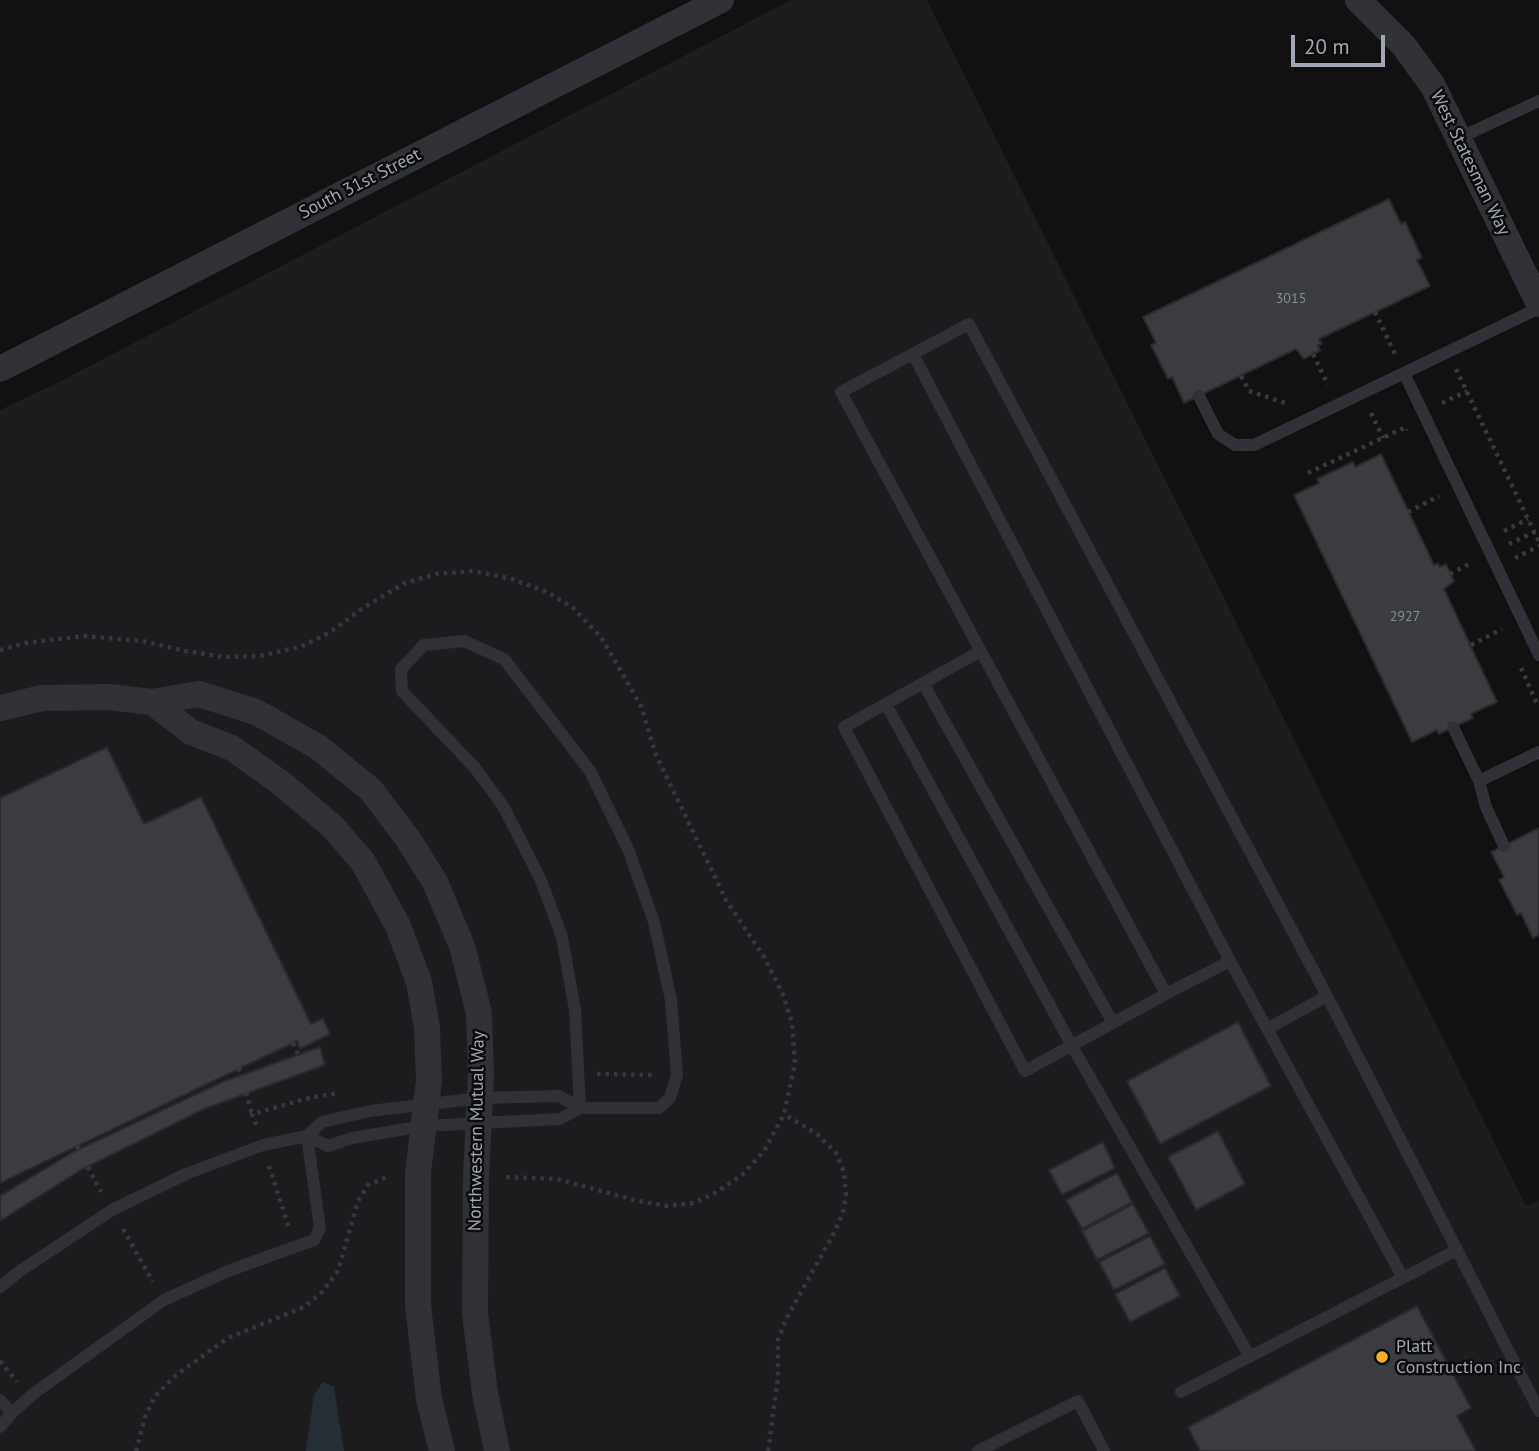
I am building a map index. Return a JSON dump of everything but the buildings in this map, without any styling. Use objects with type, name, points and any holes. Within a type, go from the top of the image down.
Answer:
[{"type":"street","name":"South 31st Street","points":[[0,369],[721,0]]},
{"type":"street","name":"West Statesman Way","points":[[1359,0],[1404,46],[1433,86],[1539,306]]},
{"type":"street","name":"Northwestern Mutual Way","points":[[0,708],[42,698],[109,697],[152,702],[199,694],[256,712],[318,747],[371,790],[408,839],[435,882],[462,946],[479,1013],[475,1312],[485,1393],[496,1451]]},
{"type":"street","points":[[152,702],[191,732],[232,748],[281,782],[333,827],[363,862],[398,926],[419,982],[427,1028],[429,1080],[418,1173],[418,1305],[429,1399],[442,1451]]},
{"type":"lane","points":[[1459,138],[1539,101]]},
{"type":"lane","points":[[1199,396],[1218,434],[1235,445],[1254,445],[1539,306]]},
{"type":"lane","points":[[1166,994],[841,392],[969,324],[1327,996],[1539,1410]]},
{"type":"lane","points":[[913,354],[1230,961],[1403,1278]]},
{"type":"lane","points":[[1404,373],[1539,655]]},
{"type":"lane","points":[[307,1136],[328,1146],[424,1115],[479,1110],[560,1119],[580,1108],[659,1108],[670,1098],[677,1075],[671,1000],[654,922],[628,849],[590,771],[504,659],[464,641],[424,645],[401,669],[402,691],[475,768],[503,806],[540,878],[562,937],[575,1010],[580,1108]]},
{"type":"lane","points":[[981,651],[844,727],[1026,1071],[1230,961]]},
{"type":"lane","points":[[923,683],[1113,1023]]},
{"type":"lane","points":[[886,704],[1072,1046],[1250,1357]]},
{"type":"lane","points":[[1453,727],[1479,781],[1486,807],[1504,846]]},
{"type":"lane","points":[[1479,781],[1539,752]]},
{"type":"lane","points":[[1267,1029],[1327,996]]},
{"type":"lane","points":[[0,1287],[20,1271],[124,1204],[186,1174],[263,1145],[307,1136],[321,1122],[370,1111],[424,1115],[479,1110],[559,1096],[580,1108]]},
{"type":"lane","points":[[0,1427],[33,1394],[164,1300],[228,1271],[314,1240],[320,1228],[307,1136]]},
{"type":"lane","points":[[1181,1392],[1457,1251]]},
{"type":"lane","points":[[0,1400],[12,1413]]},
{"type":"lane","points":[[978,1451],[1078,1401],[1104,1451]]},
{"type":"path","points":[[1375,312],[1395,354],[1384,359]]},
{"type":"path","points":[[1448,352],[1537,531],[1539,542]]},
{"type":"path","points":[[1313,354],[1328,386]]},
{"type":"path","points":[[1241,376],[1249,391],[1290,404],[1300,400]]},
{"type":"path","points":[[1319,391],[1340,381]]},
{"type":"path","points":[[1438,405],[1467,391]]},
{"type":"path","points":[[1371,413],[1382,438]]},
{"type":"path","points":[[1308,473],[1406,427],[1412,439]]},
{"type":"path","points":[[1433,485],[1444,507]]},
{"type":"path","points":[[1408,512],[1439,496]]},
{"type":"path","points":[[1505,546],[1537,531]]},
{"type":"path","points":[[1466,552],[1476,574]]},
{"type":"path","points":[[1450,574],[1471,563]]},
{"type":"path","points":[[1497,618],[1508,640]]},
{"type":"path","points":[[1471,645],[1502,629]]},
{"type":"path","points":[[1518,662],[1538,705]]},
{"type":"path","points":[[293,1043],[298,1054]]},
{"type":"path","points":[[239,1068],[253,1114]]},
{"type":"path","points":[[768,1451],[778,1377],[778,1340],[786,1319],[834,1233],[843,1213],[846,1194],[844,1172],[835,1153],[817,1134],[784,1114]]},
{"type":"path","points":[[268,1162],[296,1247]]},
{"type":"path","points":[[88,1167],[100,1192]]},
{"type":"path","points":[[135,1451],[155,1396],[176,1375],[228,1338],[304,1307],[322,1292],[338,1271],[358,1201],[368,1185],[400,1173]]},
{"type":"path","points":[[122,1228],[164,1300]]},
{"type":"shaded area","points":[[791,0],[927,0],[1526,1206],[1539,1200],[1539,1451],[0,1451],[0,410],[63,380]]},
{"type":"shaded area","points":[[323,1382],[334,1387],[344,1451],[306,1451],[314,1395]]},
{"type":"place","name":"Platt Construction Inc","points":[[1382,1357]]}]
